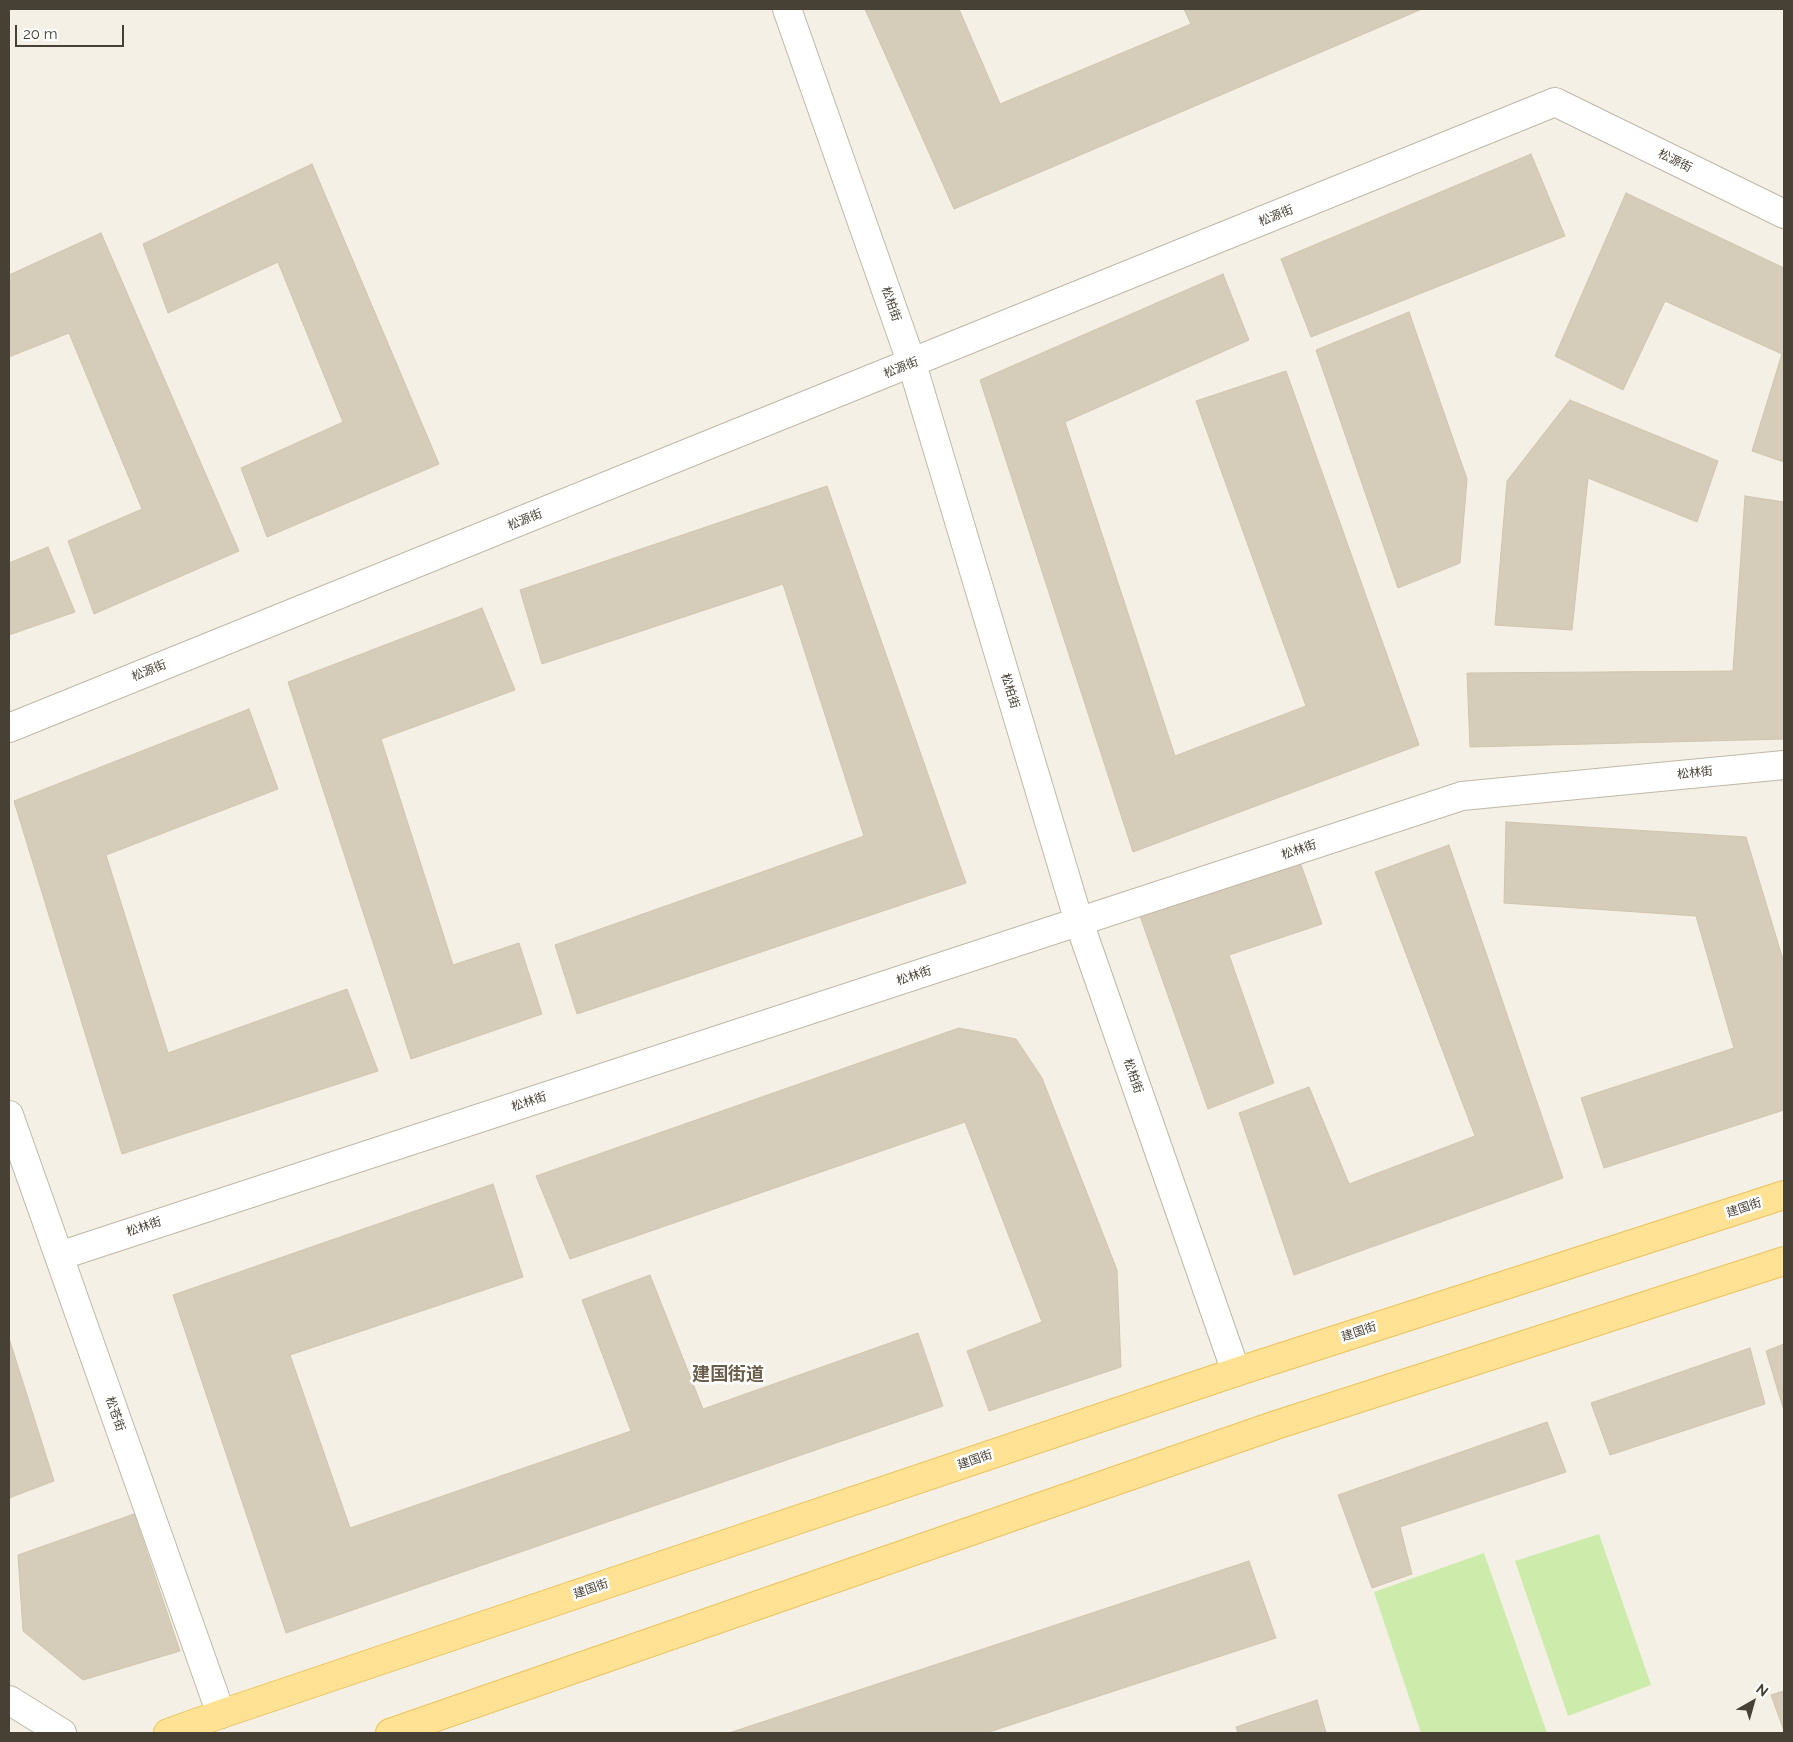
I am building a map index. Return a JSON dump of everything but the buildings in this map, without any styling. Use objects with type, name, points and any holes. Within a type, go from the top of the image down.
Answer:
[{"type":"main road","name":"建国街","points":[[168,1733],[1236,1372],[1784,1195]]},
{"type":"main road","points":[[390,1733],[1276,1425],[1784,1261]]},
{"type":"street","name":"松柏街","points":[[787,9],[912,364],[1079,922],[1236,1372]]},
{"type":"street","name":"松源街","points":[[9,728],[912,364],[1555,102],[1784,214]]},
{"type":"street","name":"松林街","points":[[59,1256],[1462,796],[1784,765]]},
{"type":"street","name":"松苍街","points":[[9,1115],[221,1714]]},
{"type":"street","points":[[9,1700],[62,1733]]},
{"type":"green space","points":[[1599,1534],[1651,1685],[1568,1716],[1515,1561]]},
{"type":"green space","points":[[1484,1553],[1547,1733],[1421,1733],[1374,1592]]},
{"type":"district","name":"建国街道","points":[[728,1375]]}]
